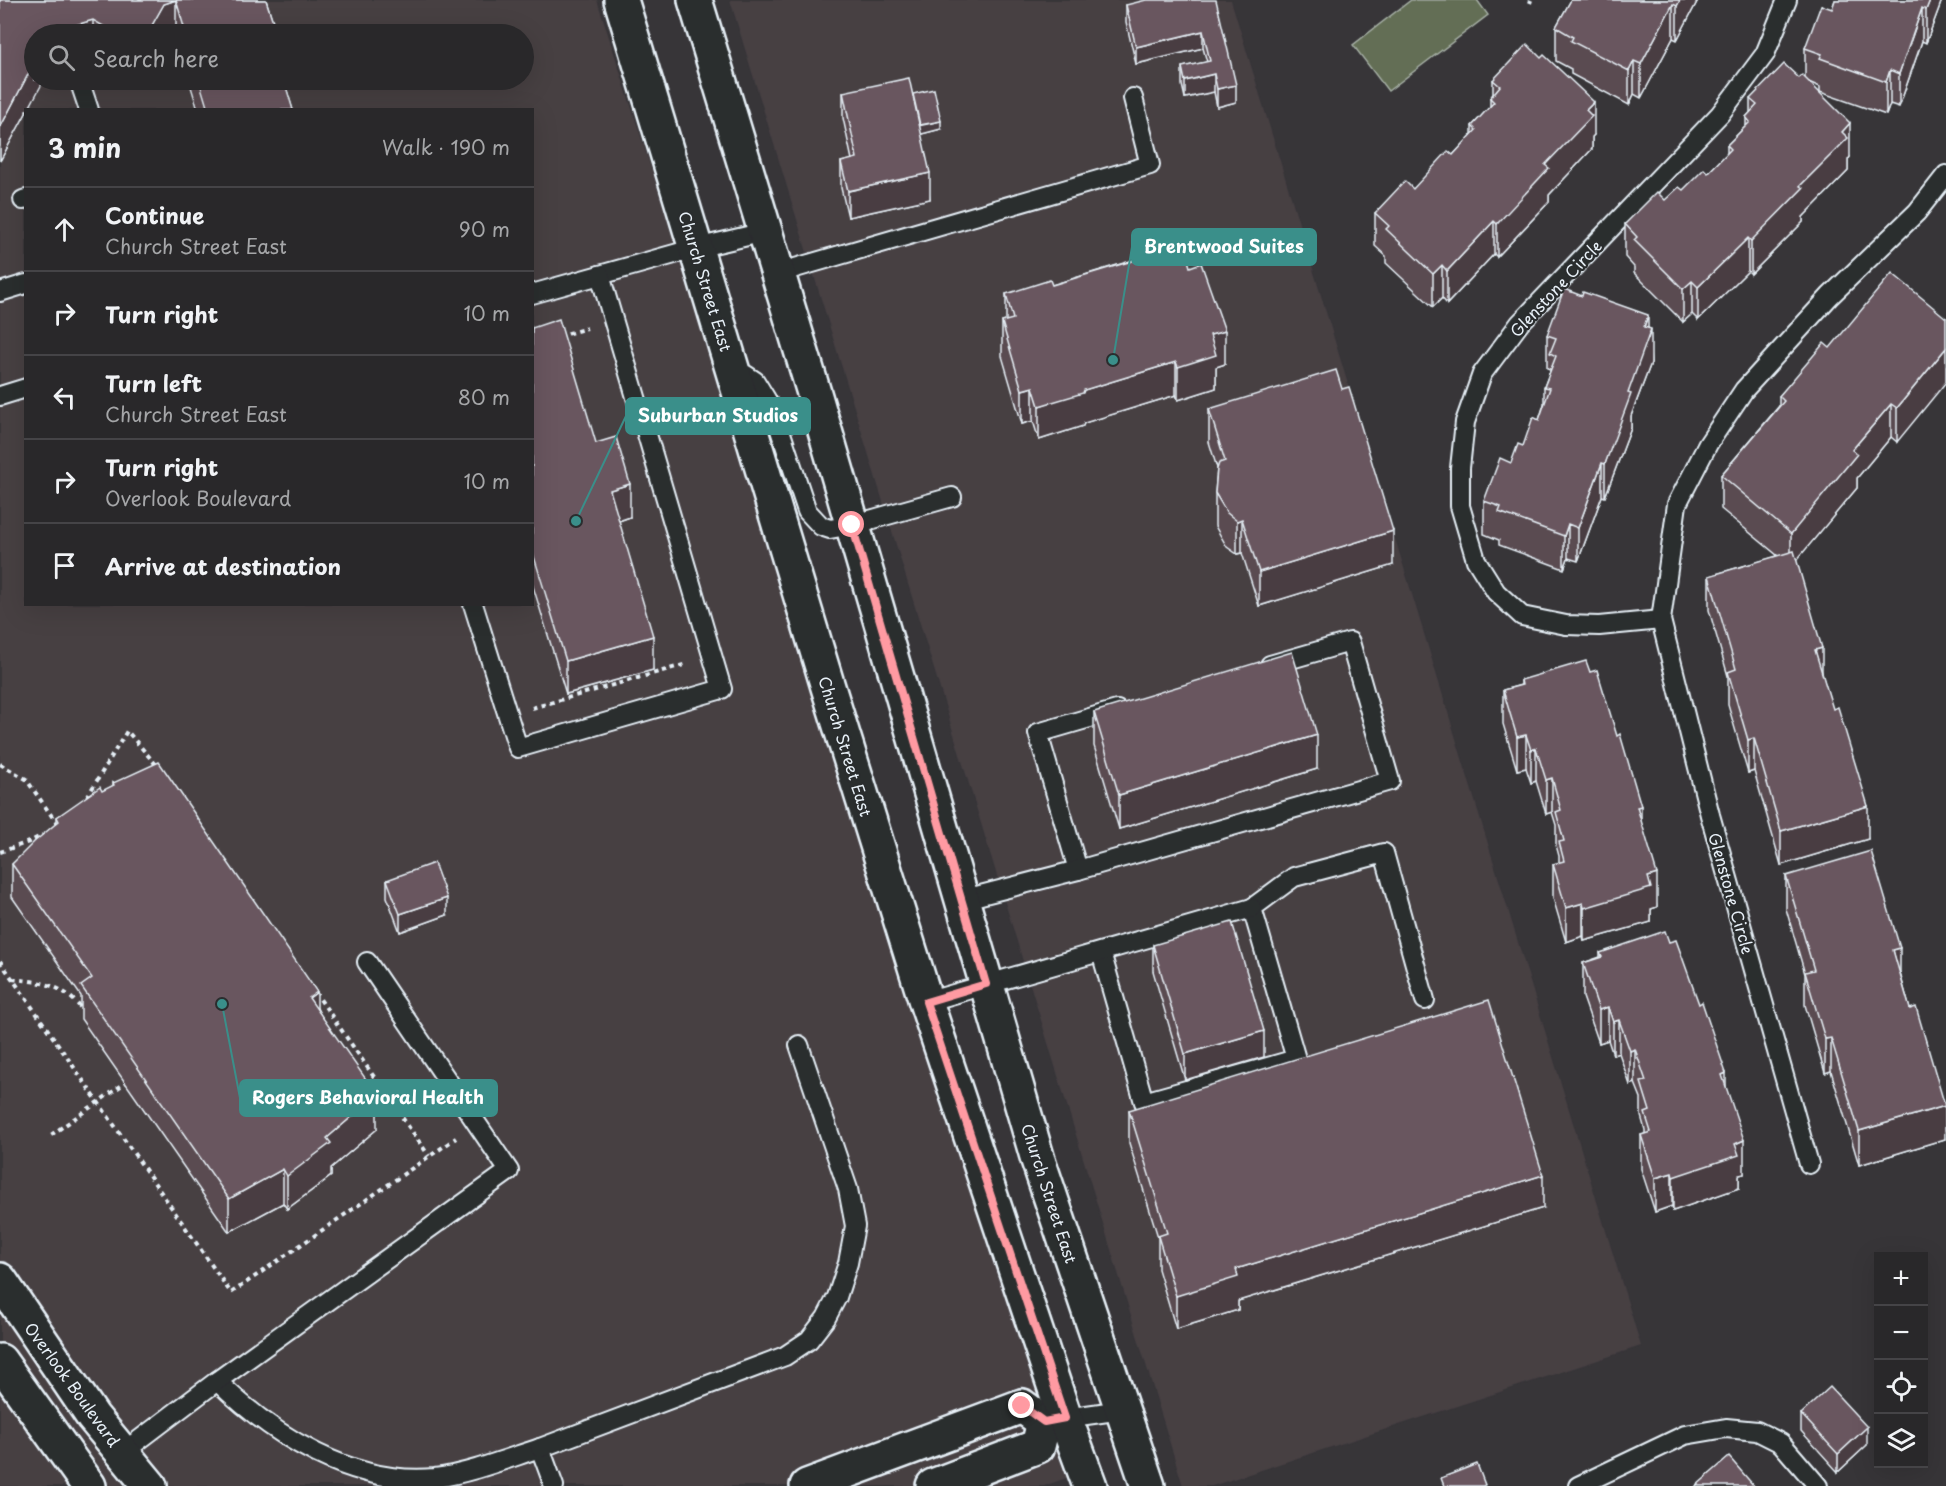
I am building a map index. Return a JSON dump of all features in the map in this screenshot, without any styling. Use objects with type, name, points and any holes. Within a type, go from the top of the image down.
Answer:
[{"type":"main road","name":"Church Street East","points":[[621,0],[828,687],[1055,1420],[1090,1486]]},
{"type":"main road","name":"Church Street East","points":[[695,0],[778,273],[1038,1160],[1148,1486]]},
{"type":"main road","name":"Overlook Boulevard","points":[[0,1280],[93,1417],[150,1486]]},
{"type":"main road","points":[[0,1361],[80,1483],[123,1453]]},
{"type":"main road","points":[[807,1486],[1022,1406],[1055,1420],[1038,1446],[933,1486]]},
{"type":"lane","name":"Glenstone Circle","points":[[1661,620],[1599,626],[1566,625],[1522,616],[1496,592],[1476,560],[1460,506],[1460,468],[1465,422],[1482,374],[1521,323],[1720,114],[1733,97],[1765,54],[1787,0]]},
{"type":"lane","points":[[82,90],[88,108]]},
{"type":"lane","points":[[778,273],[1150,165],[1133,98]]},
{"type":"lane","name":"Glenstone Circle","points":[[1809,1164],[1710,814],[1661,620],[1677,504],[1708,444],[1744,390],[1830,296],[1917,212],[1946,175]]},
{"type":"lane","points":[[534,293],[696,248],[765,232]]},
{"type":"lane","points":[[474,606],[518,748],[722,689],[600,275]]},
{"type":"lane","points":[[0,292],[24,285]]},
{"type":"lane","points":[[732,369],[755,381],[766,399],[776,418],[807,511],[821,526],[830,529],[852,525],[952,497]]},
{"type":"lane","points":[[0,396],[24,389]]},
{"type":"lane","points":[[961,900],[1078,870],[1390,781],[1350,642],[1250,671]]},
{"type":"lane","points":[[1078,870],[1038,733],[1138,704]]},
{"type":"lane","points":[[926,1002],[1252,908],[1294,877],[1384,854],[1425,1000]]},
{"type":"lane","points":[[1101,952],[1144,1102],[1296,1059],[1252,908]]},
{"type":"lane","points":[[123,1453],[217,1381],[509,1171],[367,962]]},
{"type":"lane","points":[[217,1381],[243,1406],[297,1443],[334,1462],[368,1474],[403,1479],[433,1478],[462,1473],[540,1448],[785,1356],[809,1340],[826,1318],[837,1297],[848,1263],[855,1226],[848,1189],[800,1045]]},
{"type":"lane","points":[[1055,1420],[1122,1410]]},
{"type":"lane","points":[[1578,1486],[1685,1435],[1726,1428],[1757,1431],[1781,1443],[1818,1486]]},
{"type":"lane","points":[[540,1448],[554,1486]]},
{"type":"path","points":[[554,337],[587,328],[618,334]]},
{"type":"path","points":[[508,715],[713,657]]},
{"type":"path","points":[[81,804],[127,731],[162,772]]},
{"type":"path","points":[[0,764],[26,779],[58,825]]},
{"type":"path","points":[[0,852],[29,842],[66,818]]},
{"type":"path","points":[[0,962],[231,1293],[429,1156],[314,990]]},
{"type":"path","points":[[12,979],[41,982],[64,992],[73,997],[86,1015]]},
{"type":"path","points":[[51,1135],[125,1083]]},
{"type":"shaded area","points":[[0,0],[597,0],[1072,1476],[1044,1486],[0,1486]]},
{"type":"shaded area","points":[[730,0],[1231,0],[1641,1346],[1212,1486],[1183,1486]]},
{"type":"green space","points":[[1411,0],[1477,0],[1488,15],[1388,91],[1353,45]]},
{"type":"building","points":[[0,0],[176,0],[164,4],[153,24],[100,24],[93,20],[79,24],[24,24],[24,82],[0,128]]},
{"type":"building","points":[[176,0],[266,0],[274,24],[183,24]]},
{"type":"building","points":[[1146,0],[1216,0],[1236,85],[1217,89],[1214,74],[1185,81],[1182,67],[1210,61],[1203,31],[1136,47],[1126,5]]},
{"type":"building","points":[[1571,0],[1680,0],[1677,6],[1673,4],[1641,64],[1634,61],[1629,71],[1571,41],[1573,37],[1556,27]]},
{"type":"building","points":[[1835,0],[1930,0],[1926,10],[1922,8],[1899,74],[1890,70],[1886,82],[1820,58],[1822,54],[1805,48],[1821,5],[1832,9]]},
{"type":"building","points":[[1527,44],[1541,58],[1544,55],[1594,102],[1586,110],[1592,116],[1545,165],[1549,168],[1497,224],[1494,221],[1447,271],[1442,265],[1433,274],[1386,229],[1389,226],[1375,213],[1405,181],[1413,189],[1448,151],[1453,155],[1476,130],[1472,126],[1494,102],[1490,98],[1500,86],[1493,80]]},
{"type":"building","points":[[1784,64],[1799,78],[1802,75],[1850,123],[1842,132],[1848,138],[1800,186],[1803,188],[1751,241],[1748,238],[1698,287],[1692,281],[1683,289],[1634,240],[1637,237],[1625,224],[1657,192],[1665,200],[1679,187],[1683,190],[1704,169],[1708,173],[1731,149],[1727,145],[1750,122],[1746,117],[1757,105],[1750,99]]},
{"type":"building","points":[[909,78],[930,173],[848,191],[841,162],[857,158],[843,92]]},
{"type":"building","points":[[934,89],[941,121],[920,125],[913,94]]},
{"type":"building","points":[[202,90],[287,90],[292,108],[207,108]]},
{"type":"building","points":[[1183,242],[1190,267],[1201,263],[1225,331],[1210,335],[1216,355],[1178,367],[1176,362],[1039,406],[1033,387],[1022,390],[1002,322],[1013,319],[1006,294],[1050,280],[1052,285],[1142,258],[1140,253]]},
{"type":"building","points":[[1892,273],[1946,318],[1946,348],[1897,408],[1891,404],[1852,450],[1857,454],[1791,534],[1721,475],[1784,401],[1779,396],[1824,343],[1830,348]]},
{"type":"building","points":[[1564,289],[1582,296],[1583,292],[1648,315],[1644,327],[1651,329],[1628,393],[1631,394],[1605,464],[1602,463],[1578,528],[1568,524],[1564,536],[1499,512],[1501,507],[1484,501],[1500,458],[1511,463],[1518,444],[1523,446],[1533,417],[1539,420],[1550,388],[1544,387],[1556,356],[1550,353],[1556,338],[1547,335]]},
{"type":"building","points":[[559,319],[596,443],[616,437],[630,484],[610,490],[653,636],[566,661],[534,557],[534,327]]},
{"type":"building","points":[[1336,370],[1342,389],[1349,387],[1393,531],[1259,572],[1242,519],[1237,521],[1227,513],[1215,493],[1217,469],[1219,463],[1225,461],[1209,409]]},
{"type":"building","points":[[1794,551],[1822,648],[1815,650],[1833,709],[1838,707],[1868,806],[1781,831],[1754,738],[1748,740],[1728,672],[1736,669],[1709,576]]},
{"type":"building","points":[[1292,652],[1317,735],[1119,795],[1094,712]]},
{"type":"building","points":[[1586,661],[1590,672],[1597,670],[1617,736],[1620,734],[1641,806],[1637,807],[1657,874],[1648,877],[1651,888],[1584,908],[1583,903],[1566,908],[1553,864],[1564,861],[1559,842],[1564,841],[1556,812],[1561,810],[1552,778],[1546,780],[1536,748],[1531,750],[1526,735],[1517,737],[1503,690],[1522,685],[1521,680]]},
{"type":"building","points":[[159,762],[317,992],[309,998],[377,1095],[327,1138],[331,1143],[287,1176],[283,1169],[229,1199],[81,986],[92,978],[12,864],[59,821],[57,817],[100,787],[102,791],[114,785],[113,783]]},
{"type":"building","points":[[1871,851],[1900,948],[1893,950],[1910,1009],[1916,1007],[1945,1106],[1859,1131],[1831,1038],[1825,1039],[1805,972],[1814,970],[1786,876]]},
{"type":"building","points":[[434,863],[447,898],[400,914],[387,880]]},
{"type":"building","points":[[1232,922],[1264,1031],[1185,1054],[1153,945]]},
{"type":"building","points":[[1665,931],[1669,942],[1676,940],[1699,1004],[1702,1002],[1726,1073],[1722,1075],[1744,1140],[1735,1144],[1739,1155],[1673,1177],[1672,1173],[1655,1178],[1641,1135],[1651,1132],[1645,1113],[1650,1111],[1641,1082],[1646,1081],[1635,1049],[1630,1051],[1619,1020],[1613,1022],[1608,1007],[1599,1010],[1583,963],[1602,957],[1600,953]]},
{"type":"building","points":[[1489,1000],[1543,1175],[1236,1269],[1238,1277],[1176,1296],[1158,1236],[1167,1233],[1129,1110]]},
{"type":"building","points":[[1830,1387],[1867,1427],[1838,1454],[1801,1414]]},
{"type":"building","points":[[1729,1457],[1754,1486],[1696,1486]]},
{"type":"building","points":[[1477,1464],[1485,1485],[1444,1486],[1441,1478]]},
{"type":"place","name":"Brentwood Suites","points":[[1113,360]]},
{"type":"place","name":"Suburban Studios","points":[[576,521]]},
{"type":"place","name":"Rogers Behavioral Health","points":[[222,1004]]},
{"type":"route","points":[[852,525],[986,984],[926,1002],[1065,1418],[1044,1422],[1022,1406]]}]
